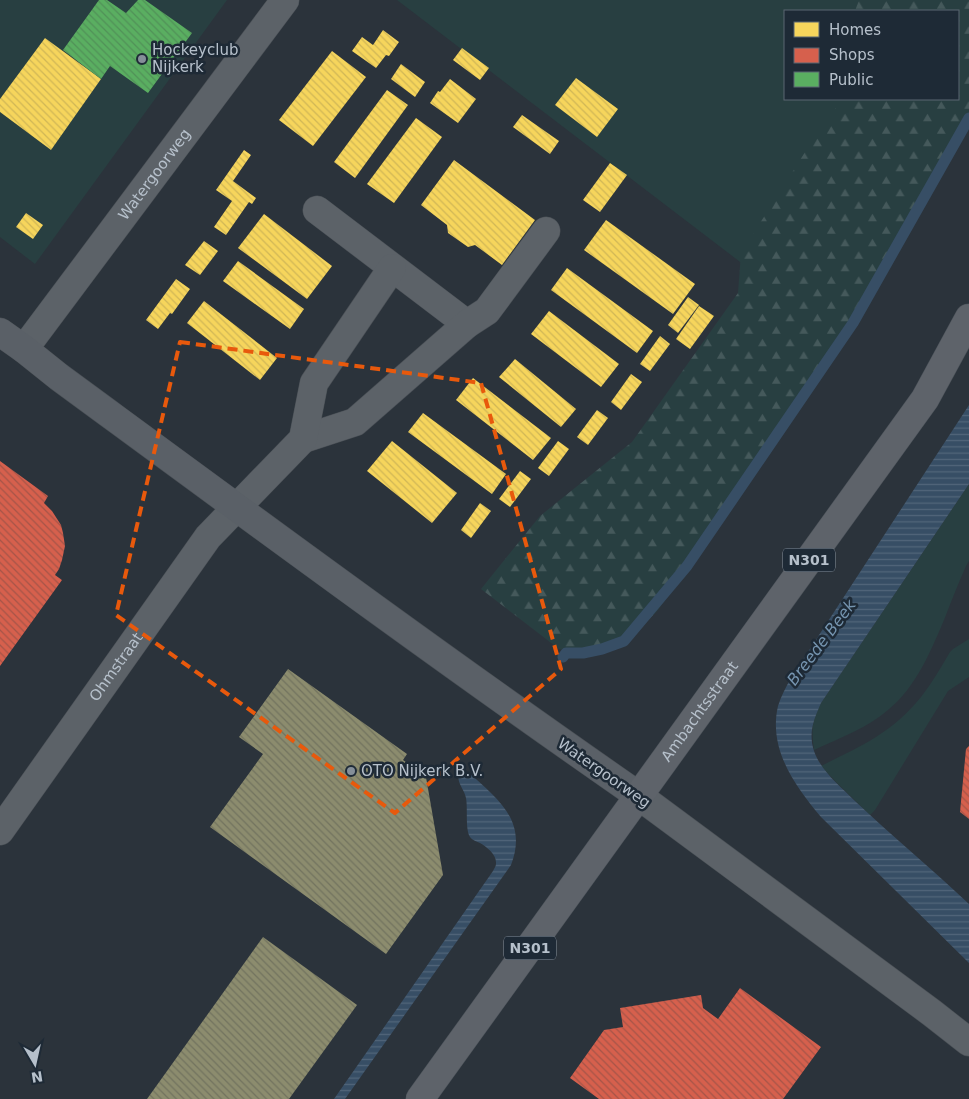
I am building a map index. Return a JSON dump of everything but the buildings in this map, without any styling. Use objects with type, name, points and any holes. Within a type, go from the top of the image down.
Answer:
[{"type":"main road","name":"Ambachtsstraat","points":[[420,1099],[925,399],[969,318]]},
{"type":"street","name":"Watergoorweg","points":[[24,349],[285,0]]},
{"type":"street","points":[[317,210],[467,324]]},
{"type":"street","points":[[236,508],[303,439],[355,422],[467,324],[487,311],[546,231]]},
{"type":"street","points":[[303,439],[314,383],[392,268]]},
{"type":"street","name":"Watergoorweg","points":[[0,332],[236,508],[639,796],[969,1042]]},
{"type":"street","name":"Ohmstraat","points":[[0,830],[208,537],[236,508]]},
{"type":"highlighted area","points":[[180,342],[481,383],[561,669],[395,813],[116,615]]},
{"type":"green space","points":[[0,0],[227,0],[35,264],[0,237]]},
{"type":"green space","points":[[397,0],[961,0],[957,10],[784,10],[784,100],[922,100],[803,310]]},
{"type":"green space","points":[[859,0],[969,0],[969,122],[907,233],[828,361],[658,610],[636,633],[616,643],[586,654],[559,649],[481,589],[540,516],[632,442],[738,293],[741,253],[807,149],[841,100],[959,100],[959,10],[855,10]]},
{"type":"green space","points":[[969,484],[969,561],[921,669],[907,691],[888,710],[853,732],[814,750],[813,725],[821,703]]},
{"type":"green space","points":[[969,639],[969,677],[948,691],[875,810],[870,815],[821,766],[875,738],[899,720],[925,692],[950,652]]},
{"type":"water","name":"Breede Beek","points":[[969,405],[969,484],[821,703],[814,720],[812,744],[821,765],[832,778],[969,904],[969,963],[811,805],[793,780],[780,752],[776,722],[779,702],[791,678]]},
{"type":"water","points":[[459,772],[468,772],[490,792],[507,812],[513,823],[516,836],[511,865],[345,1099],[334,1099],[496,866],[495,857],[491,852],[472,839],[468,833],[466,798],[459,782]]},
{"type":"waterway","points":[[563,657],[566,653],[583,653],[624,641],[687,566],[853,323],[969,118]]},
{"type":"place","name":"Hockeyclub Nijkerk","points":[[142,59]]},
{"type":"place","name":"OTO Nijkerk B.V.","points":[[351,771]]}]
